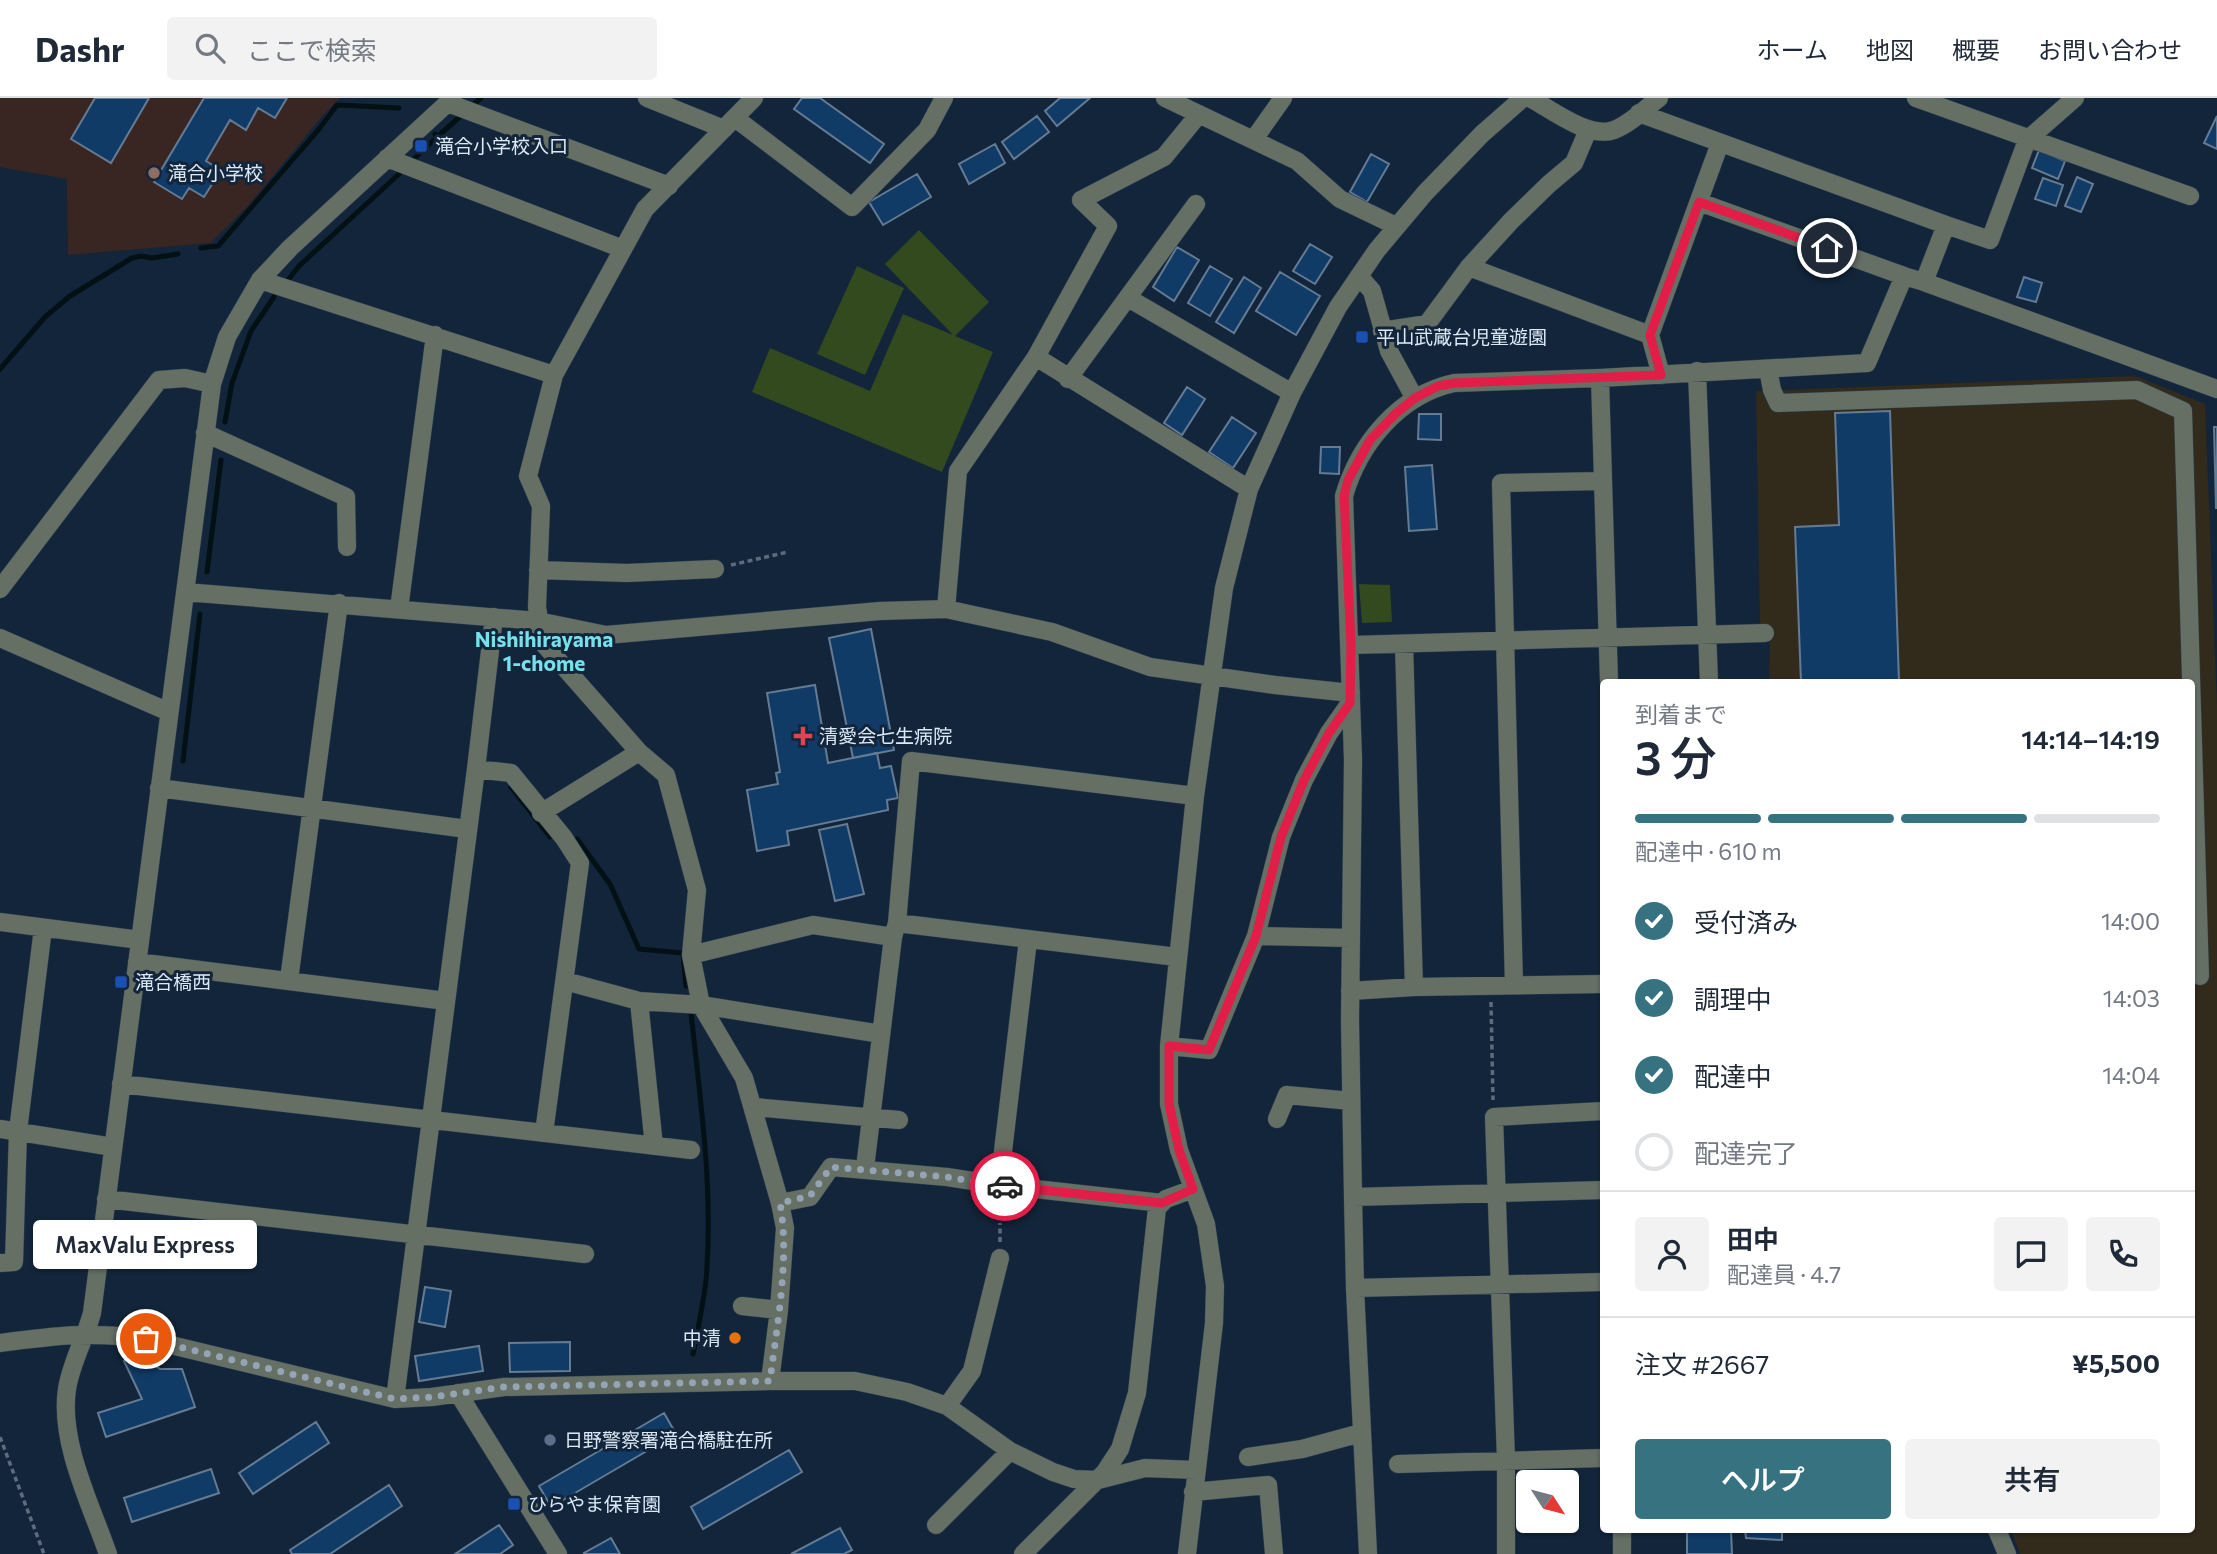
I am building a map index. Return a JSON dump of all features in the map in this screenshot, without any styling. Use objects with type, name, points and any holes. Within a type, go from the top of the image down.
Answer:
[{"type":"street","points":[[646,98],[730,123],[852,207],[927,130],[944,98]]},
{"type":"street","points":[[754,98],[645,209],[554,375],[528,476],[541,506],[538,621],[543,643],[639,752],[666,775],[697,890],[691,955],[701,1005],[744,1078],[785,1228],[770,1381]]},
{"type":"street","points":[[1165,98],[1297,161],[1340,198],[1396,226]]},
{"type":"street","points":[[1254,139],[1283,98]]},
{"type":"street","points":[[1186,1554],[1215,1286],[1206,1224],[1179,1150],[1169,1104],[1169,1046],[1195,796],[1224,588],[1249,489],[1316,345],[1359,276],[1396,226],[1452,163],[1523,98]]},
{"type":"street","points":[[1530,98],[1588,130],[1603,132],[1617,129],[1659,98]]},
{"type":"street","points":[[1916,98],[2190,196]]},
{"type":"street","points":[[1639,113],[1990,240],[2027,139],[2074,98]]},
{"type":"street","points":[[108,1554],[71,1447],[65,1416],[67,1388],[92,1313],[205,433],[212,384],[227,337],[260,279],[290,248],[387,158],[460,105],[669,186]]},
{"type":"street","points":[[946,609],[958,471],[1036,358],[1108,226],[1081,200],[1164,157],[1199,114]]},
{"type":"street","points":[[1382,331],[1427,324],[1469,267],[1511,221],[1574,163],[1588,130]]},
{"type":"street","points":[[1661,375],[1650,335],[1720,143]]},
{"type":"street","points":[[387,158],[623,249]]},
{"type":"street","points":[[1699,202],[2217,389]]},
{"type":"street","points":[[1068,379],[1196,204]]},
{"type":"street","points":[[1924,282],[1946,225]]},
{"type":"street","points":[[1469,267],[1650,335]]},
{"type":"street","points":[[1359,276],[1372,291],[1382,331],[1393,359],[1415,398]]},
{"type":"street","points":[[1368,1554],[1355,1288],[1350,991],[1353,759],[1344,496],[1356,463],[1370,440],[1395,414],[1415,398],[1438,386],[1454,383],[1867,363],[1904,276]]},
{"type":"street","points":[[260,279],[554,375]]},
{"type":"street","points":[[1128,298],[1292,393]]},
{"type":"street","points":[[399,609],[435,335]]},
{"type":"street","points":[[1036,358],[1249,489]]},
{"type":"street","points":[[1768,369],[1772,390],[1778,402],[2137,390],[2183,411],[2191,679]]},
{"type":"street","points":[[1698,371],[1709,679]]},
{"type":"street","points":[[1600,378],[1609,679]]},
{"type":"street","points":[[0,589],[159,380],[185,379],[212,384]]},
{"type":"street","points":[[205,433],[345,497],[347,547]]},
{"type":"street","points":[[1514,985],[1501,483],[1602,481]]},
{"type":"street","points":[[538,570],[628,573],[715,569]]},
{"type":"street","points":[[185,592],[538,621],[606,635],[880,611],[946,609],[1052,632],[1150,667],[1351,698]]},
{"type":"street","points":[[289,980],[339,603]]},
{"type":"street","points":[[395,1399],[467,829],[477,769],[494,617]]},
{"type":"street","points":[[1351,645],[1765,634]]},
{"type":"street","points":[[0,638],[169,712]]},
{"type":"street","points":[[1404,644],[1414,987]]},
{"type":"street","points":[[1169,1046],[1209,1050],[1256,936],[1286,825],[1304,780],[1351,698]]},
{"type":"street","points":[[541,813],[639,752]]},
{"type":"street","points":[[865,1168],[895,930],[911,761],[1195,796]]},
{"type":"street","points":[[477,769],[511,773],[564,838],[580,863],[544,1133]]},
{"type":"street","points":[[159,788],[467,829]]},
{"type":"street","points":[[2195,810],[2200,976]]},
{"type":"street","points":[[0,922],[140,940]]},
{"type":"street","points":[[691,955],[813,925],[1028,940],[1177,957]]},
{"type":"street","points":[[0,1263],[15,1262],[9,1130],[43,928]]},
{"type":"street","points":[[1256,936],[1351,938]]},
{"type":"street","points":[[999,1185],[1028,940]]},
{"type":"street","points":[[137,962],[446,1001]]},
{"type":"street","points":[[565,981],[639,1001],[701,1005],[881,1034]]},
{"type":"street","points":[[1350,991],[1414,987],[1600,984]]},
{"type":"street","points":[[639,1001],[654,1146]]},
{"type":"street","points":[[121,1084],[691,1150]]},
{"type":"street","points":[[1278,1119],[1287,1095],[1351,1101]]},
{"type":"street","points":[[754,1107],[899,1120]]},
{"type":"street","points":[[1506,1554],[1506,1460],[1494,1117],[1600,1111]]},
{"type":"street","points":[[9,1130],[113,1147]]},
{"type":"street","points":[[780,1203],[810,1196],[831,1167],[865,1168],[1162,1203]]},
{"type":"street","points":[[1023,1554],[1098,1480],[1119,1448],[1137,1393],[1157,1208],[1193,1189]]},
{"type":"street","points":[[1353,1197],[1600,1190]]},
{"type":"street","points":[[106,1199],[585,1254]]},
{"type":"street","points":[[947,1406],[972,1371],[1000,1258]]},
{"type":"street","points":[[1355,1288],[1600,1282]]},
{"type":"street","points":[[742,1306],[779,1310]]},
{"type":"street","points":[[0,1343],[86,1333],[113,1334],[146,1339],[395,1399],[504,1387],[855,1381],[906,1392],[947,1406],[1010,1451],[1074,1479],[1098,1480],[1144,1468],[1196,1470]]},
{"type":"street","points":[[458,1393],[558,1554]]},
{"type":"street","points":[[1248,1457],[1302,1449],[1361,1433]]},
{"type":"street","points":[[936,1525],[1010,1451]]},
{"type":"street","points":[[1398,1464],[1600,1458]]},
{"type":"street","points":[[1194,1492],[1268,1485],[1273,1554]]},
{"type":"street","points":[[1622,1533],[1622,1554]]},
{"type":"street","points":[[1998,1533],[2007,1554]]},
{"type":"path","points":[[746,562],[788,552]]},
{"type":"path","points":[[1491,986],[1494,1117]]},
{"type":"path","points":[[0,1437],[44,1554]]},
{"type":"shaded area","name":"滝合小学校","points":[[0,98],[340,98],[248,206],[210,243],[68,255],[67,179],[0,167]]},
{"type":"shaded area","points":[[2135,376],[2205,404],[2217,704],[2217,1554],[2020,1554],[2012,1533],[2195,1533],[2195,679],[1769,679],[1770,628],[1760,627],[1756,391]]},
{"type":"green space","points":[[919,230],[989,302],[955,336],[993,352],[942,472],[752,392],[770,348],[870,391],[903,314],[953,335],[885,264]]},
{"type":"green space","points":[[857,266],[904,288],[865,375],[817,354]]},
{"type":"green space","points":[[1359,584],[1390,585],[1392,622],[1362,623]]},
{"type":"building","points":[[95,98],[149,98],[111,163],[71,139]]},
{"type":"building","points":[[204,98],[287,98],[275,118],[258,108],[246,130],[230,120],[206,161],[221,170],[204,197],[189,188],[182,199],[154,182]]},
{"type":"building","points":[[802,98],[820,98],[884,144],[870,163],[794,109]]},
{"type":"building","points":[[1060,98],[1090,98],[1057,126],[1045,111]]},
{"type":"building","points":[[1037,116],[1049,132],[1014,159],[1002,142]]},
{"type":"building","points":[[2217,116],[2217,149],[2204,143]]},
{"type":"building","points":[[995,144],[1005,163],[969,184],[959,164]]},
{"type":"building","points":[[2039,150],[2065,161],[2058,179],[2032,168]]},
{"type":"building","points":[[1371,154],[1389,164],[1367,202],[1350,192]]},
{"type":"building","points":[[917,174],[931,197],[883,225],[869,202]]},
{"type":"building","points":[[2077,177],[2093,184],[2081,212],[2065,206]]},
{"type":"building","points":[[2043,178],[2063,185],[2056,206],[2035,199]]},
{"type":"building","points":[[1310,244],[1332,257],[1315,284],[1293,271]]},
{"type":"building","points":[[1177,247],[1199,260],[1174,301],[1153,287]]},
{"type":"building","points":[[1210,266],[1232,279],[1210,316],[1188,303]]},
{"type":"building","points":[[1280,272],[1320,296],[1296,335],[1256,311]]},
{"type":"building","points":[[1244,277],[1261,288],[1234,333],[1216,322]]},
{"type":"building","points":[[2024,277],[2042,283],[2036,302],[2017,297]]},
{"type":"building","points":[[1187,387],[1205,399],[1182,435],[1164,423]]},
{"type":"building","points":[[1890,411],[1899,679],[1801,679],[1795,527],[1839,525],[1835,413]]},
{"type":"building","points":[[1419,414],[1441,414],[1441,440],[1418,439]]},
{"type":"building","points":[[1232,417],[1256,433],[1233,468],[1209,452]]},
{"type":"building","points":[[2214,427],[2217,427],[2217,508],[2216,508]]},
{"type":"building","points":[[1321,447],[1340,447],[1339,474],[1320,473]]},
{"type":"building","points":[[1432,465],[1437,529],[1409,531],[1405,467]]},
{"type":"building","points":[[871,629],[894,750],[853,758],[829,638]]},
{"type":"building","points":[[815,685],[828,763],[877,753],[880,768],[891,766],[898,798],[887,800],[888,810],[787,831],[789,845],[757,851],[747,790],[778,784],[776,773],[780,772],[767,693]]},
{"type":"building","points":[[847,824],[864,894],[835,901],[819,830]]},
{"type":"building","points":[[425,1287],[451,1291],[445,1327],[419,1322]]},
{"type":"building","points":[[570,1342],[570,1371],[510,1372],[509,1343]]},
{"type":"building","points":[[479,1346],[483,1371],[419,1381],[415,1356]]},
{"type":"building","points":[[141,1354],[160,1369],[182,1369],[195,1407],[106,1437],[98,1413],[142,1399],[124,1361]]},
{"type":"building","points":[[664,1413],[676,1434],[551,1507],[539,1486]]},
{"type":"building","points":[[316,1422],[329,1443],[253,1494],[239,1473]]},
{"type":"building","points":[[789,1450],[802,1472],[703,1529],[691,1507]]},
{"type":"building","points":[[211,1469],[219,1493],[132,1522],[124,1498]]},
{"type":"building","points":[[389,1485],[402,1506],[330,1554],[292,1554],[290,1550]]},
{"type":"building","points":[[499,1525],[513,1545],[500,1554],[455,1554]]},
{"type":"building","points":[[840,1528],[852,1550],[844,1554],[791,1554]]},
{"type":"building","points":[[1687,1533],[1731,1533],[1732,1554],[1687,1554]]},
{"type":"building","points":[[1745,1533],[1782,1533],[1782,1540],[1746,1538]]},
{"type":"building","points":[[611,1538],[620,1554],[584,1553]]},
{"type":"waterway","points":[[470,107],[481,98]]},
{"type":"waterway","points":[[201,248],[218,246],[337,105],[399,108]]},
{"type":"waterway","points":[[435,134],[438,136],[463,114]]},
{"type":"waterway","points":[[413,160],[438,136]]},
{"type":"waterway","points":[[288,280],[299,266],[399,174]]},
{"type":"waterway","points":[[0,369],[45,317],[70,296],[132,258],[178,254]]},
{"type":"waterway","points":[[225,422],[232,383],[251,331],[274,297]]},
{"type":"waterway","points":[[207,572],[221,460]]},
{"type":"waterway","points":[[183,761],[200,614]]},
{"type":"waterway","points":[[511,787],[550,837]]},
{"type":"waterway","points":[[577,839],[610,884],[639,949],[683,953],[686,986]]},
{"type":"waterway","points":[[691,1012],[705,1146],[708,1213],[706,1280],[693,1354]]},
{"type":"way so far","points":[[146,1339],[395,1399],[504,1387],[770,1381],[785,1228],[780,1203],[810,1196],[831,1167],[865,1168],[1005,1186]]},
{"type":"place","name":"滝合小学校入口","points":[[421,146]]},
{"type":"place","name":"滝合小学校","points":[[154,173]]},
{"type":"place","name":"平山武蔵台児童遊園","points":[[1362,337]]},
{"type":"place","name":"清愛会七生病院","points":[[803,736]]},
{"type":"place","name":"滝合橋西","points":[[121,982]]},
{"type":"place","name":"中清","points":[[735,1338]]},
{"type":"place","name":"MaxValu Express","points":[[146,1339]]},
{"type":"place","name":"日野警察署滝合橋駐在所","points":[[550,1440]]},
{"type":"place","name":"ひらやま保育園","points":[[514,1504]]},
{"type":"district","name":"Nishihirayama 1-chome","points":[[544,652]]},
{"type":"route","points":[[1005,1186],[1162,1203],[1193,1189],[1179,1150],[1169,1104],[1169,1046],[1209,1050],[1256,936],[1281,837],[1304,780],[1329,733],[1350,703],[1351,645],[1344,496],[1348,480],[1370,440],[1415,398],[1438,386],[1454,383],[1661,375],[1650,335],[1699,202],[1827,248]]}]
